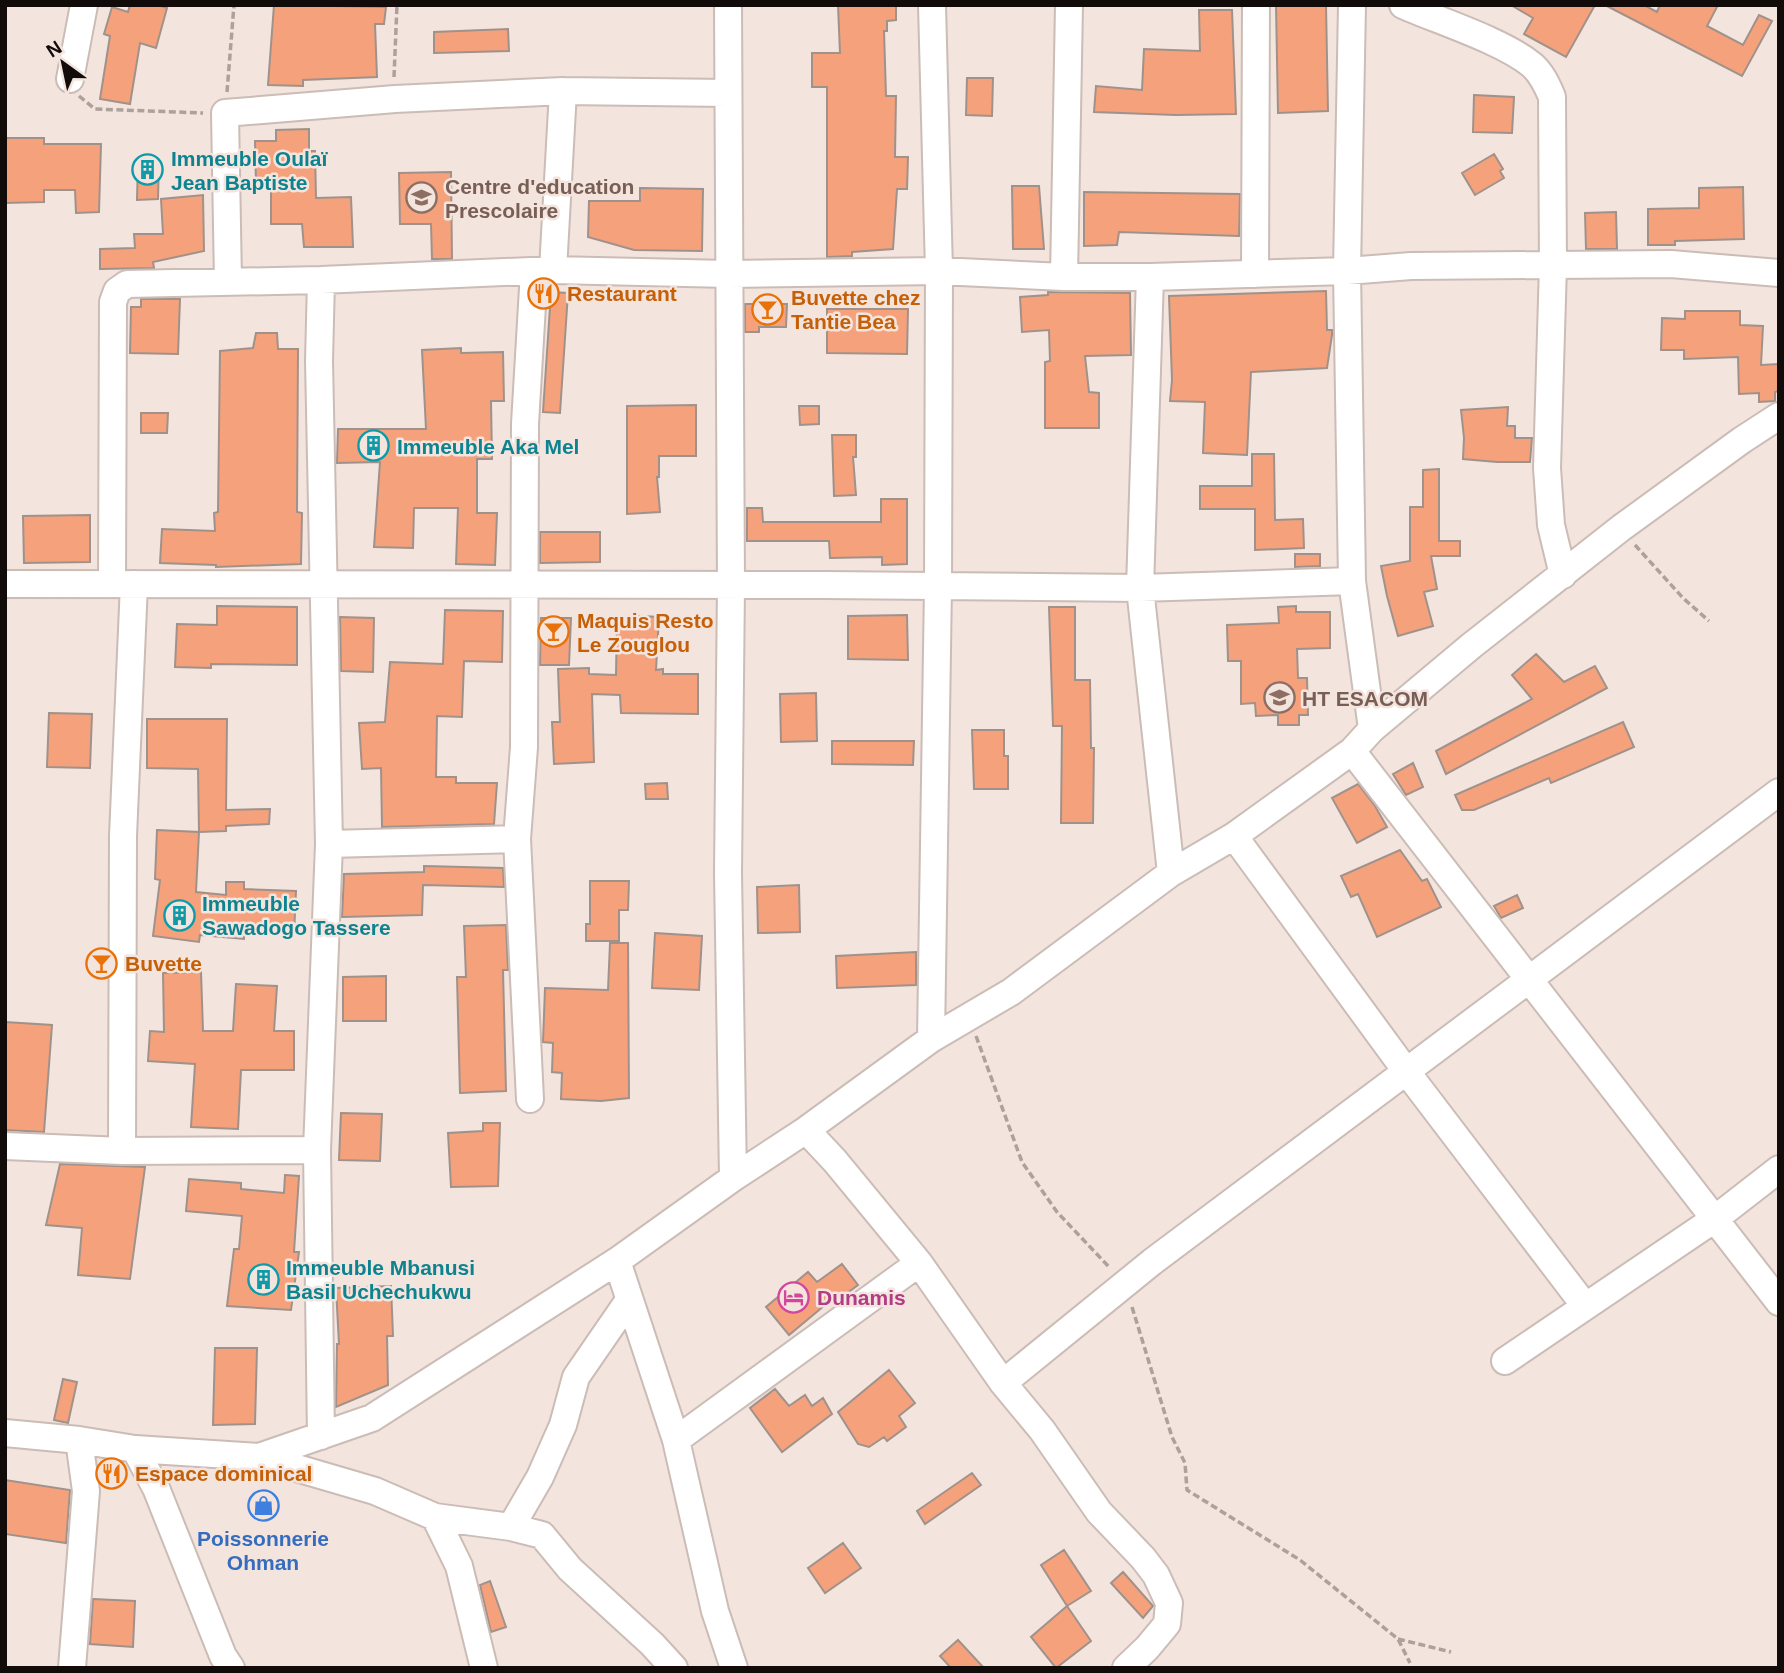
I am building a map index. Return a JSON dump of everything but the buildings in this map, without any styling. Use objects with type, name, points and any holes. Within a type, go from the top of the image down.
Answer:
[{"type":"street","points":[[70,79],[84,5]]},
{"type":"street","points":[[728,5],[731,585],[728,873],[733,1178]]},
{"type":"street","points":[[931,1040],[938,586],[939,271],[932,5]]},
{"type":"street","points":[[1064,277],[1069,5]]},
{"type":"street","points":[[1255,274],[1256,5]]},
{"type":"street","points":[[1352,5],[1346,271],[1352,581],[1371,729]]},
{"type":"street","points":[[1403,5],[1502,47],[1532,65],[1544,78],[1552,97],[1553,265],[1548,468],[1551,525],[1563,575]]},
{"type":"street","points":[[228,282],[225,113],[395,99],[563,91],[728,93]]},
{"type":"street","points":[[530,1098],[517,839],[524,747],[525,424],[563,91]]},
{"type":"street","points":[[122,1151],[123,584],[113,302],[117,291],[127,284],[543,271],[729,274],[939,271],[1064,277],[1150,277],[1346,271],[1411,266],[1671,264],[1779,273]]},
{"type":"street","points":[[1150,277],[1140,588],[1171,873]]},
{"type":"street","points":[[321,280],[319,361],[328,844],[317,1150],[321,1436]]},
{"type":"street","points":[[260,1457],[372,1418],[617,1261],[931,1040],[1012,992],[1171,873],[1234,836],[1352,751],[1371,729],[1471,646],[1621,528],[1779,416]]},
{"type":"street","points":[[5,584],[1140,588],[1352,581]]},
{"type":"street","points":[[1352,751],[1779,1302]]},
{"type":"street","points":[[1003,1383],[1125,1283],[1406,1071],[1776,801]]},
{"type":"street","points":[[1234,836],[1406,1071],[1585,1306]]},
{"type":"street","points":[[328,844],[517,839]]},
{"type":"street","points":[[806,1130],[919,1263],[1003,1383],[1042,1430],[1099,1512],[1156,1575],[1169,1603],[1167,1624],[1126,1668]]},
{"type":"street","points":[[5,1146],[122,1151],[317,1150]]},
{"type":"street","points":[[1505,1361],[1716,1218],[1779,1169]]},
{"type":"street","points":[[617,1261],[676,1440],[715,1611],[734,1668]]},
{"type":"street","points":[[676,1440],[919,1263]]},
{"type":"street","points":[[511,1527],[540,1477],[558,1435],[576,1377],[629,1300]]},
{"type":"street","points":[[5,1433],[79,1440],[135,1450],[260,1457],[375,1491],[435,1517],[511,1527],[542,1535],[570,1569],[652,1644],[674,1668]]},
{"type":"street","points":[[72,1668],[86,1491],[79,1440]]},
{"type":"street","points":[[135,1450],[156,1488],[223,1656],[231,1668]]},
{"type":"street","points":[[435,1517],[459,1566],[484,1668]]},
{"type":"path","points":[[70,79],[79,96],[95,109],[225,113],[234,5]]},
{"type":"path","points":[[395,99],[397,5]]},
{"type":"path","points":[[1621,528],[1674,588],[1709,621]]},
{"type":"path","points":[[970,1018],[1022,1162],[1057,1212],[1125,1283],[1172,1437],[1185,1463],[1187,1490],[1300,1560],[1398,1639],[1410,1663]]},
{"type":"path","points":[[1398,1639],[1451,1652]]},
{"type":"place","name":"Immeuble Oulaï Jean Baptiste","points":[[148,170]]},
{"type":"place","name":"Centre d'education Prescolaire","points":[[422,198]]},
{"type":"place","name":"Restaurant","points":[[544,293]]},
{"type":"place","name":"Buvette chez Tantie Bea","points":[[768,309]]},
{"type":"place","name":"Immeuble Aka Mel","points":[[374,446]]},
{"type":"place","name":"Maquis Resto Le Zouglou","points":[[554,632]]},
{"type":"place","name":"HT ESACOM","points":[[1279,698]]},
{"type":"place","name":"Immeuble Sawadogo Tassere","points":[[179,915]]},
{"type":"place","name":"Buvette","points":[[102,963]]},
{"type":"place","name":"Immeuble Mbanusi Basil Uchechukwu","points":[[263,1279]]},
{"type":"place","name":"Dunamis","points":[[794,1297]]},
{"type":"place","name":"Espace dominical","points":[[112,1473]]},
{"type":"place","name":"Poissonnerie Ohman","points":[[263,1506]]}]
